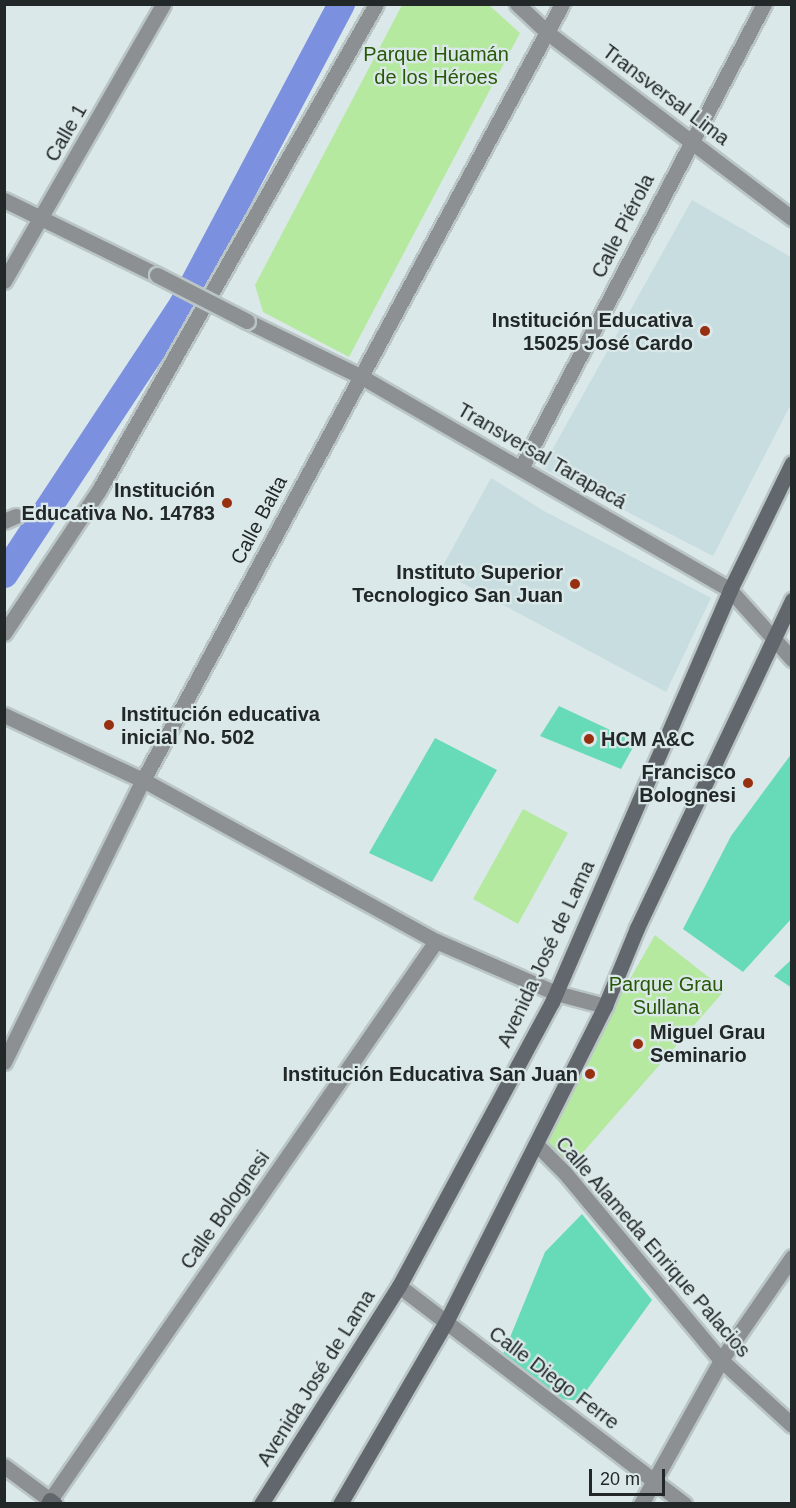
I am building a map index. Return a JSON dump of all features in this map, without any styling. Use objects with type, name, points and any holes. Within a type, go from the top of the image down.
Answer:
[{"type":"main road","name":"Avenida José de Lama","points":[[261,1503],[399,1286],[556,993],[730,590],[792,463]]},
{"type":"main road","points":[[340,1503],[446,1322],[536,1144],[605,1006],[770,639],[792,600]]},
{"type":"street","name":"Calle 1","points":[[4,281],[163,4]]},
{"type":"street","points":[[4,633],[99,490],[376,4]]},
{"type":"street","name":"Transversal Lima","points":[[517,4],[548,33],[691,139],[792,218]]},
{"type":"street","name":"Calle Balta","points":[[4,1062],[144,780],[562,4]]},
{"type":"street","name":"Calle Piérola","points":[[521,468],[691,139],[764,4]]},
{"type":"street","name":"Transversal Tarapacá","points":[[4,200],[360,376],[521,468],[730,590],[770,639],[792,659]]},
{"type":"street","points":[[4,715],[144,780],[436,941],[556,993],[605,1006]]},
{"type":"street","name":"Calle Bolognesi","points":[[51,1502],[436,941]]},
{"type":"street","name":"Calle Alameda Enrique Palacios","points":[[536,1144],[565,1173],[721,1360],[792,1425]]},
{"type":"street","points":[[641,1503],[656,1482],[721,1360],[792,1257]]},
{"type":"street","name":"Calle Diego Ferre","points":[[399,1286],[684,1503]]},
{"type":"street","points":[[4,1466],[51,1502]]},
{"type":"shaded area","name":"Institución Educativa 15025 José Cardo","points":[[692,200],[791,257],[791,404],[713,556],[542,468]]},
{"type":"shaded area","name":"Instituto Superior Tecnologico San Juan","points":[[491,478],[544,511],[711,598],[666,692],[440,571]]},
{"type":"green space","name":"Parque Huamán de los Héroes","points":[[402,5],[489,5],[520,33],[349,357],[263,312],[255,285]]},
{"type":"green space","points":[[523,809],[568,833],[518,924],[473,899]]},
{"type":"green space","name":"Parque Grau Sullana","points":[[655,935],[725,990],[565,1173],[536,1144]]},
{"type":"building","name":"HCM A&C","points":[[559,706],[636,742],[621,769],[540,736]]},
{"type":"building","points":[[435,738],[497,770],[432,882],[369,853]]},
{"type":"building","points":[[792,753],[792,918],[743,972],[683,929],[731,836]]},
{"type":"building","points":[[792,959],[792,988],[774,976]]},
{"type":"building","points":[[582,1214],[652,1300],[579,1401],[555,1398],[502,1357],[545,1252]]},
{"type":"waterway","points":[[4,574],[182,304],[341,4]]},
{"type":"place","name":"Institución Educativa 15025 José Cardo","points":[[705,331]]},
{"type":"place","name":"Institución Educativa No. 14783","points":[[227,503]]},
{"type":"place","name":"Instituto Superior Tecnologico San Juan","points":[[575,584]]},
{"type":"place","name":"Institución educativa inicial No. 502","points":[[109,725]]},
{"type":"place","name":"HCM A&C","points":[[589,739]]},
{"type":"place","name":"Francisco Bolognesi","points":[[748,783]]},
{"type":"place","name":"Miguel Grau Seminario","points":[[638,1044]]},
{"type":"place","name":"Institución Educativa San Juan","points":[[590,1074]]}]
